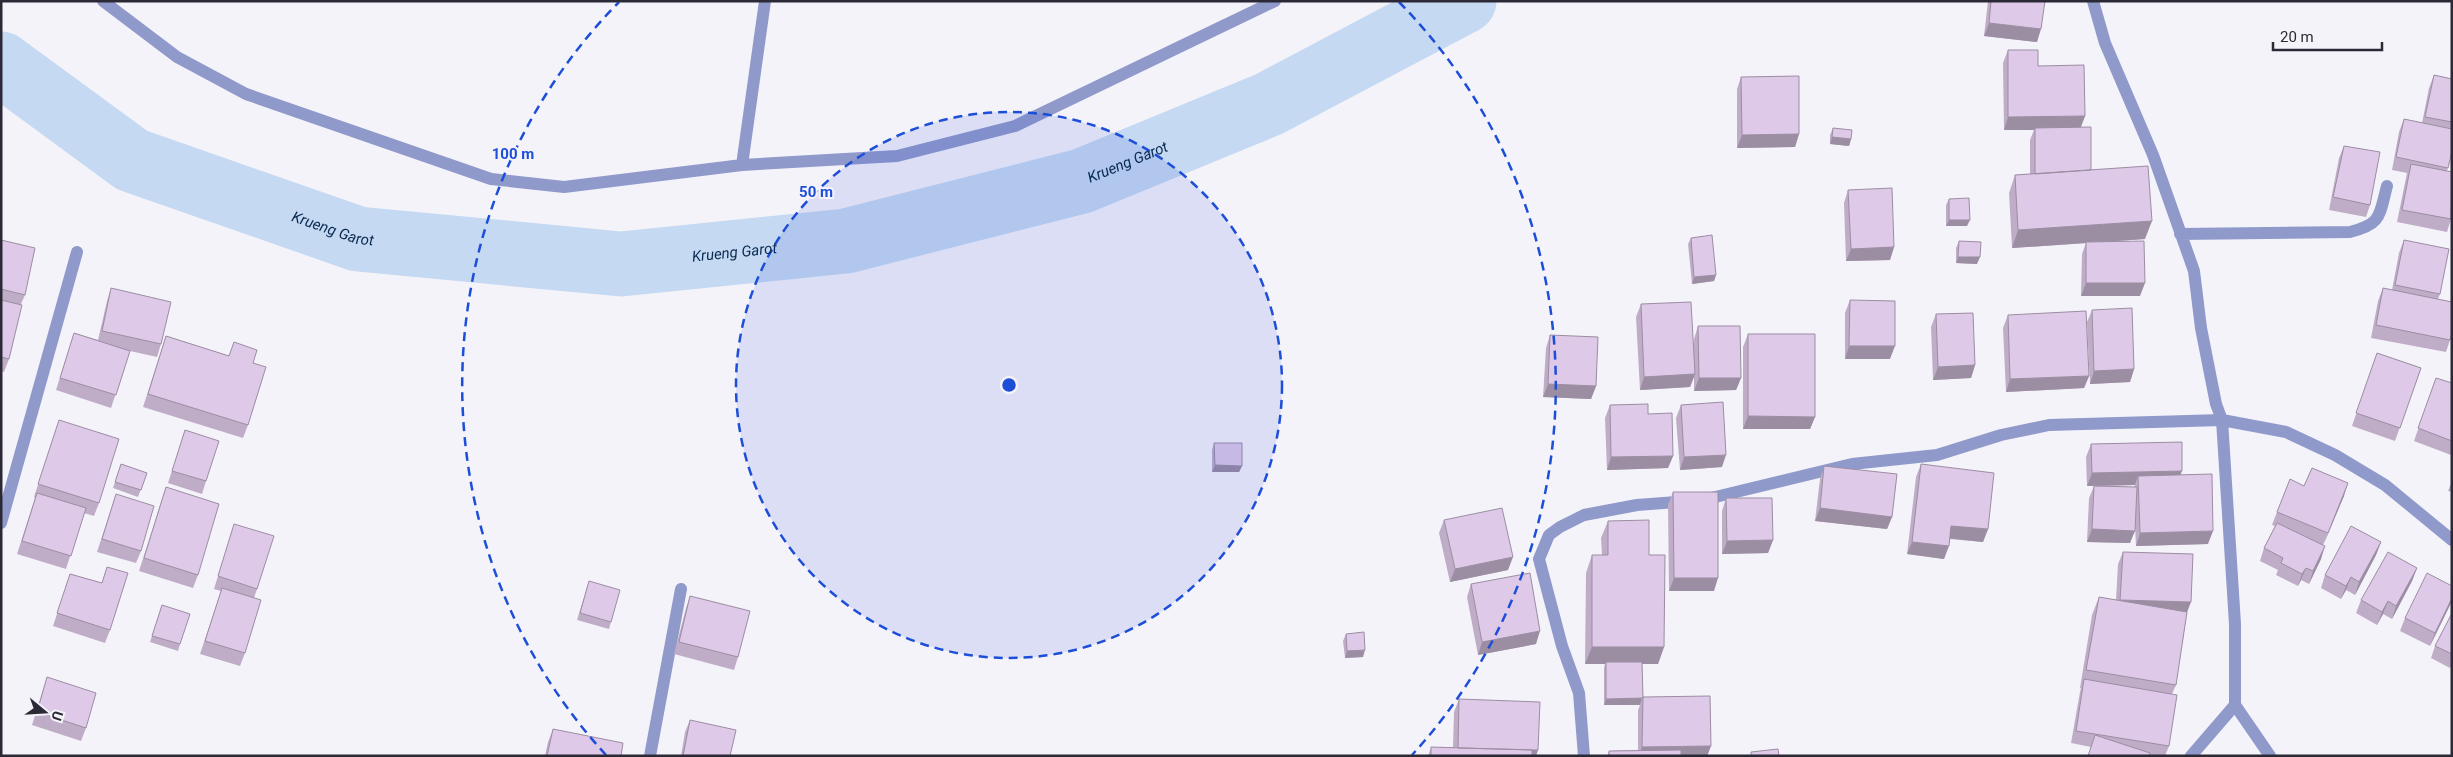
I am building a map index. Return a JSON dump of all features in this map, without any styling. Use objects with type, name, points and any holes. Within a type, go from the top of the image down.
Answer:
[{"type":"street","points":[[103,1],[177,57],[246,94],[491,180],[564,187],[742,165],[897,156],[1015,126],[1275,1]]},
{"type":"street","points":[[742,165],[765,1]]},
{"type":"street","points":[[2093,1],[2105,43],[2153,155],[2194,271],[2203,337],[2216,404],[2222,420],[2235,624],[2235,706],[2270,756]]},
{"type":"street","points":[[2180,234],[2350,232],[2369,227],[2379,217],[2387,186]]},
{"type":"street","points":[[1,522],[77,252]]},
{"type":"street","points":[[1584,756],[1579,693],[1562,646],[1539,559],[1549,535],[1584,515],[1637,505],[1703,500],[1852,464],[1937,455],[2001,435],[2049,425],[2222,420],[2286,432],[2335,454],[2385,485],[2452,540]]},
{"type":"street","points":[[650,756],[681,589]]},
{"type":"street","points":[[2191,756],[2235,706]]},
{"type":"building","points":[[1991,1],[2045,1],[2041,29],[1989,23]]},
{"type":"building","points":[[2008,50],[2038,50],[2038,66],[2084,65],[2085,116],[2008,117]]},
{"type":"building","points":[[2434,75],[2452,79],[2452,122],[2425,117]]},
{"type":"building","points":[[1799,76],[1799,134],[1742,135],[1741,77]]},
{"type":"building","points":[[2404,119],[2452,129],[2452,151],[2448,168],[2396,157]]},
{"type":"building","points":[[2091,127],[2091,170],[2035,174],[2035,128]]},
{"type":"building","points":[[1833,128],[1852,130],[1851,139],[1832,137]]},
{"type":"building","points":[[2344,146],[2380,152],[2370,205],[2333,197]]},
{"type":"building","points":[[2411,164],[2452,172],[2451,219],[2402,210]]},
{"type":"building","points":[[2148,166],[2152,221],[2018,230],[2015,175]]},
{"type":"building","points":[[1892,188],[1894,247],[1851,249],[1848,190]]},
{"type":"building","points":[[1969,198],[1970,220],[1949,220],[1949,199]]},
{"type":"building","points":[[1712,235],[1716,275],[1694,277],[1691,238]]},
{"type":"building","points":[[1,240],[35,248],[25,295],[1,289]]},
{"type":"building","points":[[2404,240],[2449,249],[2440,294],[2395,285]]},
{"type":"building","points":[[1959,241],[1981,242],[1980,257],[1958,257]]},
{"type":"building","points":[[2144,241],[2145,283],[2086,283],[2086,242]]},
{"type":"building","points":[[111,288],[171,302],[161,344],[102,331]]},
{"type":"building","points":[[2383,288],[2452,302],[2452,333],[2450,340],[2376,325]]},
{"type":"building","points":[[1,300],[22,305],[9,359],[1,357]]},
{"type":"building","points":[[1850,300],[1895,301],[1895,346],[1849,346]]},
{"type":"building","points":[[1691,302],[1695,374],[1644,377],[1641,304]]},
{"type":"building","points":[[2132,308],[2134,369],[2094,371],[2092,310]]},
{"type":"building","points":[[2086,311],[2089,376],[2010,379],[2008,315]]},
{"type":"building","points":[[1973,313],[1975,365],[1938,367],[1936,314]]},
{"type":"building","points":[[1698,326],[1740,326],[1741,378],[1699,378]]},
{"type":"building","points":[[74,333],[130,351],[116,395],[60,378]]},
{"type":"building","points":[[1748,334],[1815,334],[1815,417],[1748,416]]},
{"type":"building","points":[[1550,335],[1598,337],[1596,386],[1548,384]]},
{"type":"building","points":[[166,336],[229,356],[234,342],[257,350],[253,363],[266,367],[248,425],[148,394]]},
{"type":"building","points":[[2377,353],[2421,368],[2400,428],[2356,413]]},
{"type":"building","points":[[2436,378],[2452,383],[2452,441],[2418,428]]},
{"type":"building","points":[[1723,402],[1726,455],[1684,457],[1681,405]]},
{"type":"building","points":[[1648,404],[1648,414],[1672,413],[1673,456],[1611,457],[1610,405]]},
{"type":"building","points":[[59,420],[119,439],[99,503],[38,484]]},
{"type":"building","points":[[185,430],[219,441],[206,481],[172,471]]},
{"type":"building","points":[[2182,442],[2182,471],[2092,473],[2091,444]]},
{"type":"building","points":[[1214,443],[1242,443],[1242,466],[1215,465]]},
{"type":"building","points":[[121,464],[147,473],[141,490],[115,482]]},
{"type":"building","points":[[1921,464],[1994,473],[1988,529],[1951,526],[1949,546],[1912,542]]},
{"type":"building","points":[[1824,466],[1897,474],[1892,517],[1820,508]]},
{"type":"building","points":[[2312,468],[2348,483],[2328,533],[2277,512],[2290,479],[2304,486]]},
{"type":"building","points":[[2212,474],[2213,531],[2140,533],[2138,476]]},
{"type":"building","points":[[2094,486],[2137,487],[2135,531],[2092,529]]},
{"type":"building","points":[[166,487],[219,504],[198,575],[144,558]]},
{"type":"building","points":[[1673,492],[1718,492],[1718,578],[1674,578]]},
{"type":"building","points":[[37,493],[86,508],[71,556],[22,541]]},
{"type":"building","points":[[116,494],[154,506],[141,551],[102,539]]},
{"type":"building","points":[[1726,498],[1772,498],[1773,540],[1727,541]]},
{"type":"building","points":[[1502,508],[1513,557],[1455,569],[1444,520]]},
{"type":"building","points":[[1649,520],[1649,555],[1665,555],[1664,647],[1592,647],[1592,555],[1608,555],[1608,521]]},
{"type":"building","points":[[2277,523],[2325,546],[2313,571],[2306,568],[2302,574],[2281,563],[2283,558],[2264,548]]},
{"type":"building","points":[[234,524],[274,536],[257,589],[218,576]]},
{"type":"building","points":[[2351,526],[2381,542],[2359,582],[2351,577],[2346,586],[2325,575]]},
{"type":"building","points":[[2123,552],[2193,554],[2191,602],[2120,600]]},
{"type":"building","points":[[2388,552],[2417,568],[2396,606],[2388,601],[2382,612],[2361,600]]},
{"type":"building","points":[[107,567],[128,573],[110,630],[57,613],[70,574],[102,583]]},
{"type":"building","points":[[1530,573],[1540,631],[1482,642],[1471,584]]},
{"type":"building","points":[[2427,573],[2452,586],[2452,598],[2435,633],[2405,618]]},
{"type":"building","points":[[589,581],[620,590],[611,622],[580,613]]},
{"type":"building","points":[[222,588],[261,600],[245,653],[205,641]]},
{"type":"building","points":[[690,596],[750,611],[738,657],[679,642]]},
{"type":"building","points":[[2099,597],[2187,612],[2176,685],[2086,670]]},
{"type":"building","points":[[162,605],[190,614],[180,644],[152,636]]},
{"type":"building","points":[[2452,613],[2452,654],[2435,646]]},
{"type":"building","points":[[1364,632],[1365,650],[1347,651],[1346,634]]},
{"type":"building","points":[[1606,662],[1642,662],[1643,698],[1606,699]]},
{"type":"building","points":[[47,677],[96,693],[86,728],[37,712]]},
{"type":"building","points":[[2084,679],[2177,695],[2169,746],[2076,731]]},
{"type":"building","points":[[1710,696],[1711,746],[1642,747],[1643,697]]},
{"type":"building","points":[[1459,699],[1540,702],[1538,750],[1458,748]]},
{"type":"building","points":[[690,720],[736,730],[730,756],[683,756]]},
{"type":"building","points":[[553,729],[623,743],[621,756],[547,756]]},
{"type":"building","points":[[2095,735],[2150,753],[2149,756],[2088,756]]},
{"type":"building","points":[[1431,747],[1532,750],[1532,756],[1431,756]]},
{"type":"building","points":[[1778,749],[1779,756],[1751,756],[1751,752]]},
{"type":"building","points":[[1681,750],[1681,756],[1609,756],[1609,751]]},
{"type":"waterway","name":"Krueng Garot","points":[[1,64],[132,160],[358,239],[621,264],[846,241],[1082,181],[1269,104],[1464,1]]}]
